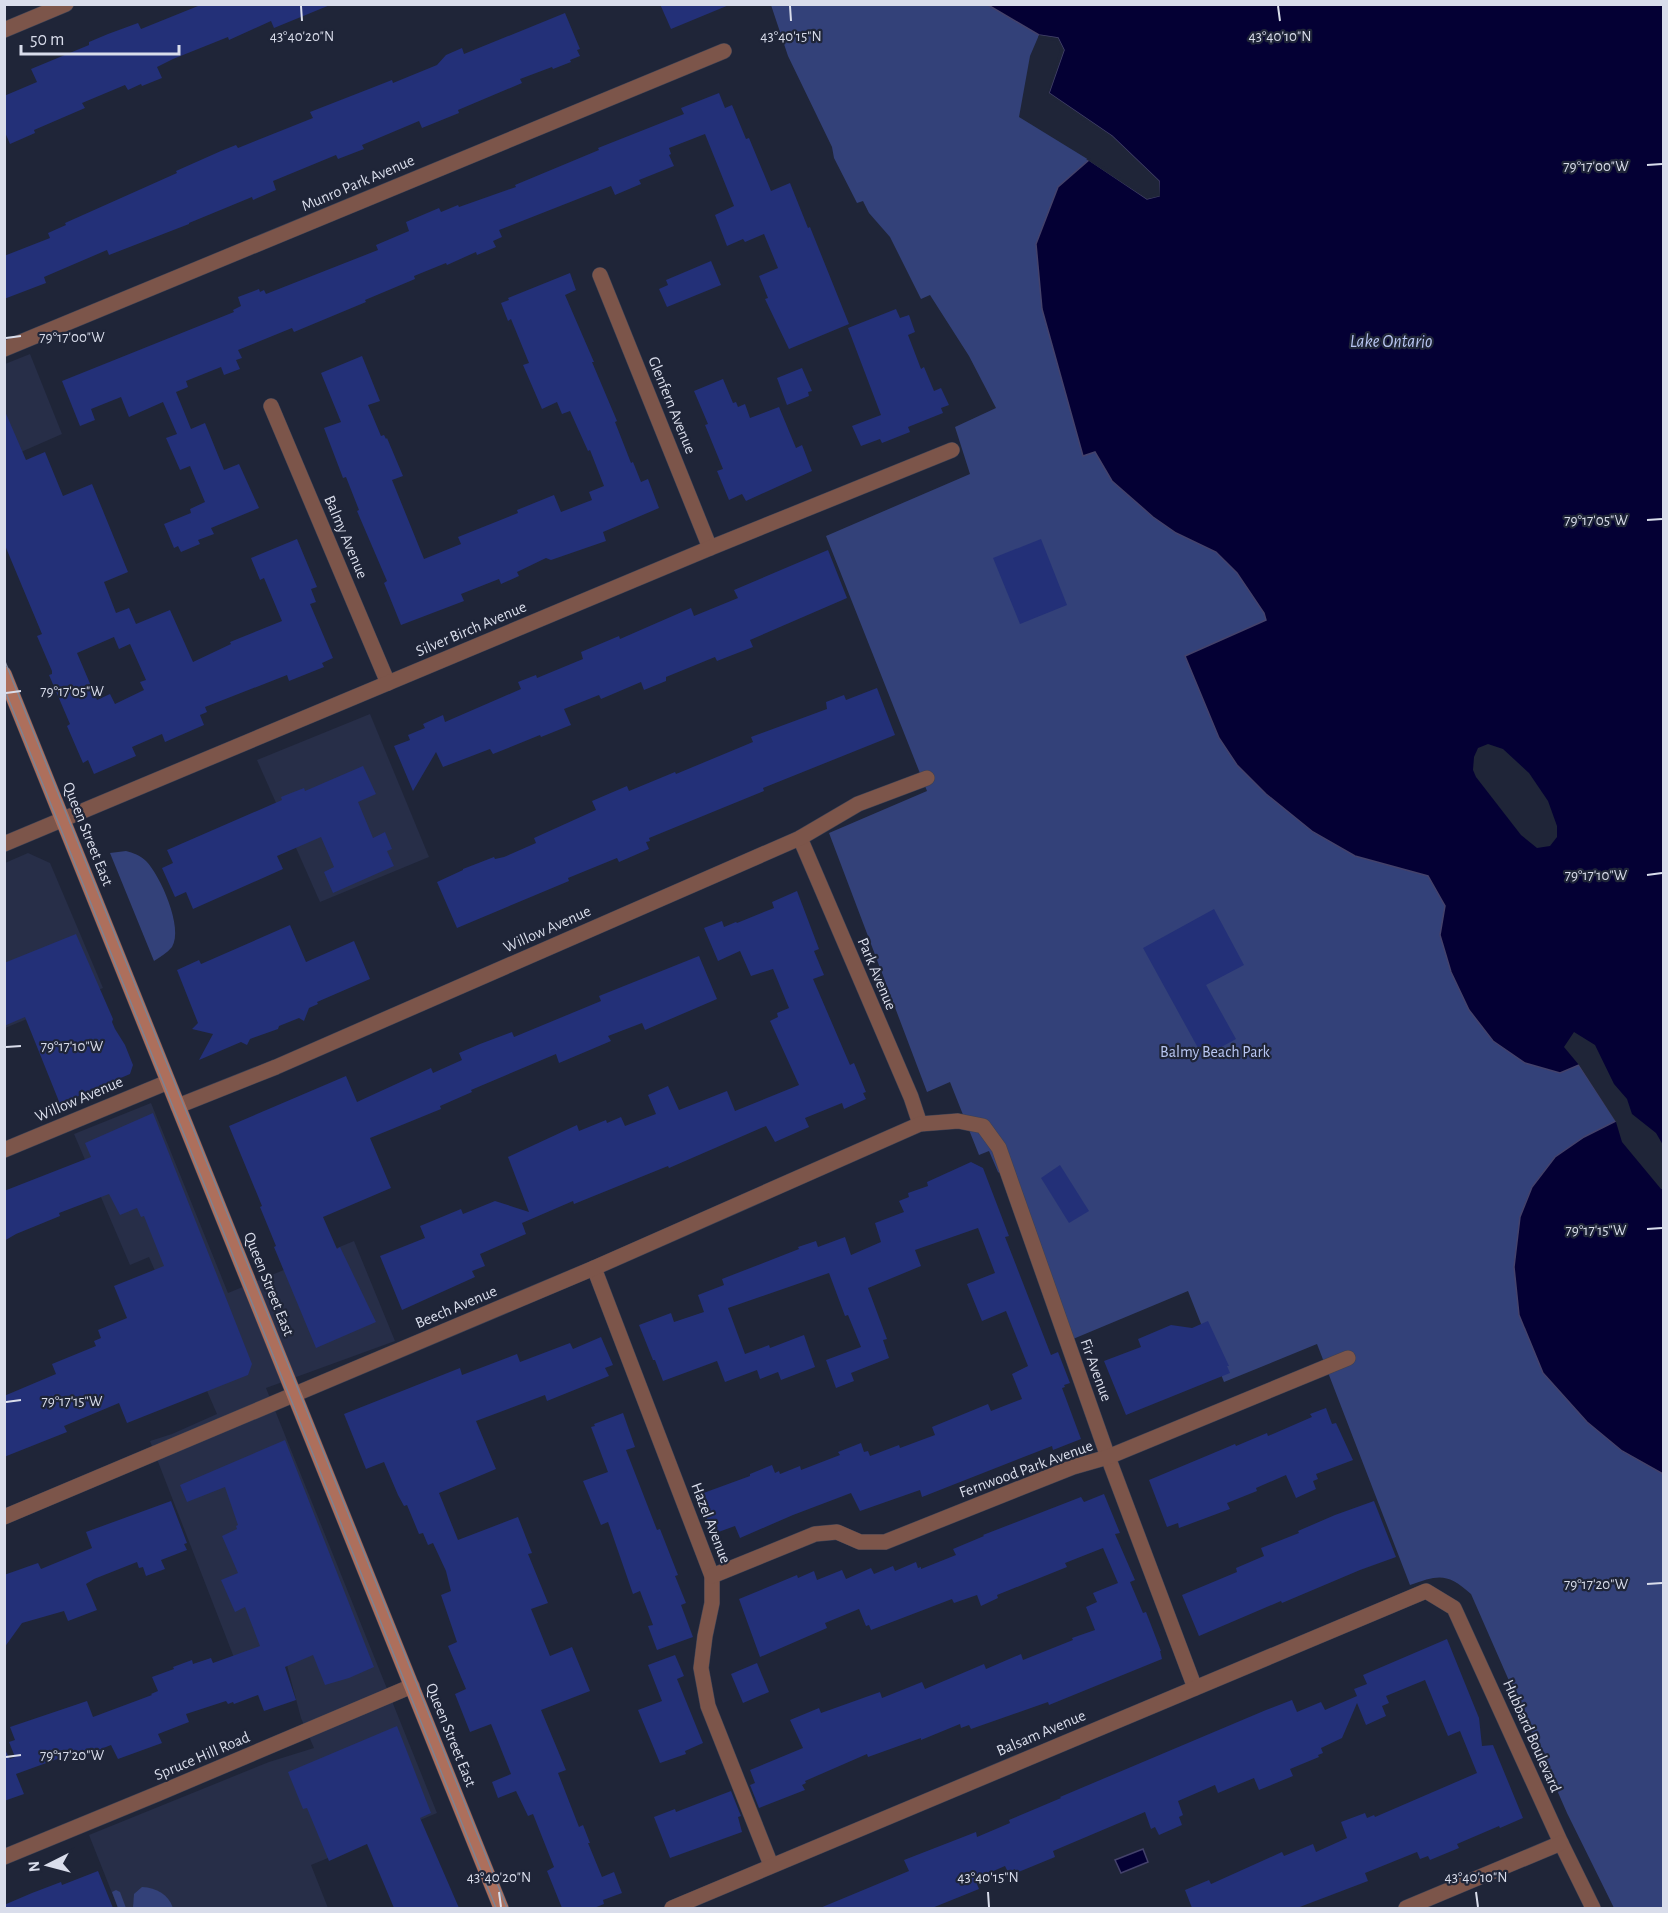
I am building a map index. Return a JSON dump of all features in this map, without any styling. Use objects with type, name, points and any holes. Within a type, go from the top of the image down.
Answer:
[{"type":"main road","name":"Queen Street East","points":[[4,674],[501,1908]]},
{"type":"street","points":[[4,30],[66,4]]},
{"type":"street","name":"Munro Park Avenue","points":[[4,349],[724,51]]},
{"type":"street","name":"Glenfern Avenue","points":[[600,275],[710,548]]},
{"type":"street","name":"Balmy Avenue","points":[[271,406],[388,683]]},
{"type":"street","name":"Silver Birch Avenue","points":[[4,843],[710,548],[952,450]]},
{"type":"street","name":"Willow Avenue","points":[[178,1106],[276,1067],[800,838],[858,804],[927,778]]},
{"type":"street","name":"Park Avenue","points":[[800,838],[911,1097],[920,1124]]},
{"type":"street","name":"Willow Avenue","points":[[4,1150],[168,1082]]},
{"type":"street","name":"Fir Avenue","points":[[920,1124],[958,1120],[983,1126],[999,1148],[1108,1457],[1195,1688]]},
{"type":"street","name":"Beech Avenue","points":[[4,1517],[594,1268],[920,1124]]},
{"type":"street","name":"Hazel Avenue","points":[[594,1268],[712,1576],[712,1603],[701,1668],[708,1706],[771,1865]]},
{"type":"street","name":"Fernwood Park Avenue","points":[[712,1576],[815,1534],[837,1532],[860,1542],[885,1542],[1073,1467],[1108,1457],[1348,1358]]},
{"type":"street","name":"Balsam Avenue","points":[[672,1908],[1426,1591]]},
{"type":"street","name":"Hubbard Boulevard","points":[[1426,1591],[1454,1608],[1593,1908]]},
{"type":"street","name":"Spruce Hill Road","points":[[4,1857],[412,1686]]},
{"type":"street","points":[[1406,1908],[1561,1843]]},
{"type":"shaded area","points":[[30,354],[62,434],[5,459],[5,364]]},
{"type":"shaded area","points":[[370,714],[429,857],[320,902],[257,760]]},
{"type":"shaded area","points":[[28,853],[50,863],[103,988],[5,1028],[5,863]]},
{"type":"shaded area","points":[[151,1103],[228,1293],[354,1241],[395,1341],[266,1388],[437,1813],[311,1865],[328,1908],[118,1908],[89,1835],[269,1762],[314,1748],[301,1718],[284,1654],[240,1673],[150,1441],[217,1414],[149,1257],[130,1265],[74,1134]]},
{"type":"green space","name":"Balmy Beach Park","points":[[771,5],[988,5],[1039,35],[1030,56],[1019,117],[1089,160],[1058,187],[1083,455],[1095,451],[1112,481],[1153,517],[1176,533],[1216,552],[1237,573],[1267,620],[1186,656],[1200,689],[1355,856],[1428,876],[1445,906],[1440,935],[1451,972],[1469,1010],[1493,1041],[1579,1065],[1616,1122],[1569,1148],[1549,1165],[1531,1190],[1520,1217],[1622,1451],[1663,1474],[1663,1908],[1614,1908],[1567,1813],[1471,1594],[1449,1579],[1428,1579],[1410,1585],[1317,1344],[1224,1382],[1188,1291],[1073,1339],[1011,1181],[998,1172],[989,1151],[979,1155],[950,1082],[927,1092],[829,833],[927,791],[826,536],[970,474],[955,427],[996,408],[969,356],[930,295],[921,299],[890,237],[869,213],[863,201],[857,203],[788,56]]},
{"type":"green space","points":[[126,851],[141,857],[152,868],[164,889],[173,915],[175,938],[172,947],[154,961],[110,853]]},
{"type":"green space","points":[[142,1887],[161,1893],[173,1908],[133,1908],[134,1894]]},
{"type":"green space","points":[[116,1890],[120,1892],[126,1908],[118,1908],[112,1892]]},
{"type":"water","name":"Lake Ontario","points":[[988,5],[1663,5],[1663,1474],[1622,1451],[1587,1422],[1543,1373],[1519,1315],[1514,1267],[1520,1217],[1532,1187],[1555,1157],[1584,1137],[1616,1121],[1579,1065],[1560,1073],[1525,1063],[1493,1041],[1469,1010],[1451,972],[1440,935],[1445,906],[1428,876],[1355,856],[1313,832],[1266,794],[1237,765],[1219,738],[1185,656],[1266,620],[1264,613],[1237,573],[1216,552],[1176,533],[1153,517],[1112,481],[1095,452],[1083,456],[1042,309],[1036,244],[1058,187],[1089,160],[1147,199],[1159,196],[1159,181],[1112,136],[1049,93],[1064,50],[1058,38],[1039,35]]},
{"type":"water","points":[[1143,1849],[1148,1862],[1121,1873],[1115,1860]]},
{"type":"pier","points":[[1039,35],[1058,38],[1064,50],[1049,93],[1112,136],[1159,181],[1160,196],[1147,199],[1086,159],[1091,158],[1147,196],[1156,193],[1156,183],[1110,139],[1047,95],[1060,50],[1056,41],[1038,38]]},
{"type":"pier","points":[[1488,744],[1503,749],[1529,773],[1548,801],[1557,826],[1557,837],[1550,846],[1537,848],[1521,835],[1476,777],[1473,770],[1474,757],[1478,748]]},
{"type":"pier","points":[[1574,1032],[1595,1045],[1614,1084],[1627,1099],[1632,1114],[1656,1133],[1663,1145],[1663,1189],[1622,1142],[1616,1122],[1579,1065],[1564,1047]]},
{"type":"building","points":[[203,4],[330,5],[274,28],[271,21],[229,40],[228,37],[173,59],[157,67],[162,78],[128,90],[125,85],[82,103],[85,108],[34,130],[35,133],[10,144],[4,130],[4,96],[37,82],[31,69],[89,45],[89,42],[108,34],[138,23],[141,29]]},
{"type":"building","points":[[660,4],[729,4],[729,5],[671,29]]},
{"type":"building","points":[[565,13],[580,49],[577,50],[580,56],[570,60],[571,62],[520,79],[522,83],[422,128],[419,121],[362,145],[364,149],[338,159],[336,155],[273,181],[276,190],[253,200],[252,197],[109,255],[107,250],[44,277],[46,283],[4,299],[4,256],[50,238],[48,233],[66,225],[65,223],[221,151],[236,145],[238,148],[313,118],[310,112],[437,65],[446,55],[462,48],[464,54]]},
{"type":"building","points":[[719,93],[725,108],[732,105],[746,139],[749,138],[771,191],[790,183],[849,324],[789,349],[765,299],[768,298],[759,276],[778,268],[764,234],[727,246],[715,215],[734,206],[705,134],[669,148],[671,154],[669,155],[674,166],[639,180],[641,184],[615,195],[611,186],[499,230],[502,237],[493,241],[496,247],[477,255],[476,252],[414,276],[415,279],[365,300],[366,302],[294,332],[292,328],[238,350],[242,358],[236,360],[240,369],[224,375],[221,367],[186,381],[188,387],[176,392],[191,429],[205,423],[224,470],[239,464],[259,508],[211,528],[214,534],[198,540],[200,544],[181,552],[178,546],[174,548],[164,524],[191,513],[190,509],[205,502],[190,466],[180,470],[166,438],[177,434],[163,402],[129,417],[121,397],[91,409],[95,420],[80,426],[62,381],[234,312],[233,310],[241,306],[238,297],[259,289],[260,292],[264,290],[266,294],[378,250],[376,245],[409,231],[406,222],[439,208],[441,212],[516,187],[515,185],[599,150],[598,148],[684,114],[681,108]]},
{"type":"building","points":[[711,261],[721,285],[667,307],[659,289],[668,285],[666,280]]},
{"type":"building","points":[[570,273],[576,290],[565,295],[594,362],[592,362],[617,421],[615,422],[631,463],[633,462],[641,482],[648,479],[659,508],[603,532],[606,541],[551,560],[546,558],[517,572],[519,576],[501,584],[499,579],[461,594],[464,601],[401,625],[384,583],[387,581],[324,428],[341,422],[321,373],[362,356],[380,401],[368,405],[381,436],[384,435],[387,438],[403,476],[392,480],[424,559],[461,544],[458,537],[518,513],[517,510],[554,495],[561,512],[592,500],[589,492],[604,486],[590,450],[588,451],[570,411],[562,414],[557,402],[542,409],[523,365],[529,363],[511,319],[508,321],[501,303]]},
{"type":"building","points":[[896,309],[900,318],[909,315],[915,332],[908,335],[921,369],[924,367],[934,391],[941,388],[949,405],[941,408],[943,413],[908,427],[910,432],[882,443],[880,439],[861,446],[852,426],[881,415],[848,328]]},
{"type":"building","points":[[802,368],[812,391],[808,392],[809,396],[787,405],[777,378]]},
{"type":"building","points":[[723,379],[733,403],[736,402],[738,407],[745,404],[750,418],[779,407],[796,448],[802,445],[812,471],[746,501],[742,494],[729,500],[717,471],[723,469],[694,391]]},
{"type":"building","points":[[4,409],[26,460],[45,452],[63,496],[92,484],[128,572],[104,582],[116,613],[129,608],[136,624],[170,610],[193,662],[231,644],[230,642],[282,621],[264,578],[260,580],[251,558],[297,539],[317,587],[311,589],[316,602],[310,604],[333,658],[322,663],[324,667],[289,681],[287,675],[205,707],[207,712],[200,715],[204,725],[165,742],[162,734],[132,747],[136,756],[94,774],[88,760],[83,763],[67,726],[70,724],[49,675],[52,671],[37,636],[42,634],[4,543]],"holes":[[[114,637],[119,649],[130,644],[146,680],[140,682],[144,690],[115,704],[110,694],[97,700],[77,653]]]},
{"type":"building","points":[[1041,539],[1067,605],[1020,624],[993,558]]},
{"type":"building","points":[[828,550],[847,598],[750,640],[753,647],[717,661],[715,657],[666,677],[666,681],[644,690],[641,682],[601,699],[599,695],[564,709],[571,725],[541,737],[540,735],[493,754],[490,749],[443,767],[436,752],[413,791],[394,746],[410,740],[408,735],[425,728],[423,724],[443,715],[445,722],[521,689],[518,682],[536,675],[537,678],[583,659],[581,652],[619,636],[620,639],[691,608],[694,616],[738,598],[734,590]]},
{"type":"building","points":[[877,688],[895,735],[763,788],[764,791],[649,838],[650,841],[646,842],[649,849],[619,862],[617,858],[568,878],[569,881],[457,928],[437,882],[463,869],[494,857],[495,859],[504,857],[536,843],[534,838],[596,810],[592,801],[627,786],[629,791],[675,772],[676,774],[753,742],[751,737],[827,709],[826,702],[844,695],[846,700]]},
{"type":"building","points":[[363,766],[376,794],[358,802],[373,838],[385,832],[392,849],[387,851],[394,866],[333,893],[324,872],[334,867],[321,837],[277,856],[283,869],[193,909],[186,892],[175,897],[162,868],[173,863],[167,850],[282,800],[281,797],[304,788],[305,791]]},
{"type":"building","points":[[797,891],[819,949],[814,951],[824,975],[813,979],[850,1065],[854,1063],[866,1092],[863,1093],[866,1099],[844,1109],[842,1103],[805,1118],[809,1127],[775,1142],[766,1126],[669,1168],[668,1166],[574,1204],[573,1201],[522,1223],[526,1234],[480,1254],[485,1266],[472,1271],[475,1277],[402,1310],[380,1256],[425,1238],[420,1226],[461,1209],[463,1214],[495,1201],[529,1212],[508,1157],[577,1125],[579,1131],[606,1120],[607,1123],[621,1117],[625,1126],[656,1114],[648,1095],[668,1086],[679,1110],[727,1091],[735,1111],[799,1085],[770,1021],[778,1017],[777,1013],[789,1008],[773,969],[751,976],[740,951],[718,961],[704,928],[722,921],[724,927],[737,923],[774,908],[772,902]]},
{"type":"building","points":[[1214,909],[1244,965],[1206,985],[1236,1039],[1203,1057],[1143,948]]},
{"type":"building","points":[[290,925],[306,962],[354,941],[370,979],[317,1002],[318,1004],[309,1008],[304,1021],[299,1018],[279,1026],[278,1029],[250,1039],[247,1045],[241,1042],[199,1060],[213,1034],[192,1029],[198,1023],[177,970],[199,960],[201,964]]},
{"type":"building","points":[[76,934],[113,1019],[115,1029],[133,1065],[130,1074],[60,1104],[25,1017],[4,1026],[4,963]]},
{"type":"building","points":[[699,956],[717,999],[645,1030],[642,1023],[608,1036],[611,1041],[559,1063],[556,1054],[471,1090],[472,1092],[440,1106],[441,1109],[370,1138],[391,1188],[323,1217],[337,1249],[340,1247],[376,1322],[316,1348],[274,1247],[276,1246],[260,1207],[262,1206],[229,1126],[346,1076],[357,1102],[431,1068],[433,1073],[462,1060],[459,1053],[480,1044],[512,1032],[514,1037],[601,1001],[599,996]]},
{"type":"building","points":[[153,1113],[252,1364],[248,1375],[127,1423],[119,1403],[64,1426],[67,1432],[4,1457],[4,1396],[56,1374],[52,1364],[96,1346],[94,1341],[101,1338],[98,1330],[127,1318],[114,1286],[164,1266],[144,1216],[141,1217],[137,1208],[120,1215],[109,1194],[59,1213],[60,1216],[4,1241],[4,1191],[91,1157],[85,1143]]},
{"type":"building","points":[[971,1162],[983,1168],[1009,1236],[1005,1237],[1051,1355],[1058,1352],[1070,1383],[1062,1388],[1081,1439],[1053,1450],[1052,1446],[922,1497],[920,1490],[860,1511],[851,1493],[740,1538],[735,1526],[713,1534],[698,1495],[750,1476],[772,1465],[775,1473],[779,1471],[780,1474],[800,1466],[801,1470],[840,1455],[838,1452],[861,1443],[864,1452],[868,1451],[870,1456],[935,1435],[932,1427],[988,1404],[991,1411],[1022,1399],[1012,1374],[1028,1366],[1006,1311],[982,1321],[967,1284],[995,1273],[978,1228],[915,1250],[921,1266],[868,1288],[887,1339],[883,1340],[889,1358],[851,1373],[854,1381],[836,1388],[826,1360],[861,1347],[848,1315],[845,1316],[829,1273],[728,1308],[745,1354],[769,1345],[770,1348],[804,1335],[815,1367],[781,1380],[778,1372],[760,1379],[757,1370],[725,1382],[717,1361],[663,1381],[639,1325],[671,1313],[674,1322],[704,1312],[698,1295],[724,1285],[722,1279],[799,1249],[798,1247],[816,1241],[818,1247],[845,1237],[851,1255],[881,1242],[875,1223],[904,1212],[899,1201],[909,1197],[908,1193],[928,1186],[927,1182]]},
{"type":"building","points":[[1060,1165],[1089,1211],[1069,1223],[1041,1178]]},
{"type":"building","points":[[1208,1321],[1229,1366],[1227,1366],[1230,1373],[1126,1415],[1104,1361],[1141,1347],[1138,1339],[1171,1325],[1192,1328]]},
{"type":"building","points":[[601,1337],[613,1365],[605,1368],[609,1376],[547,1401],[545,1395],[476,1421],[496,1469],[439,1493],[458,1540],[518,1517],[532,1553],[528,1554],[548,1603],[531,1609],[550,1656],[572,1647],[590,1691],[541,1710],[566,1770],[558,1773],[579,1827],[583,1825],[602,1877],[614,1872],[622,1893],[603,1900],[604,1904],[594,1908],[562,1908],[547,1871],[554,1867],[533,1814],[528,1816],[516,1791],[498,1798],[492,1782],[511,1774],[491,1724],[470,1732],[455,1694],[466,1689],[448,1646],[457,1642],[441,1595],[451,1591],[446,1571],[433,1543],[428,1545],[423,1533],[419,1534],[407,1505],[404,1506],[398,1495],[384,1462],[366,1469],[344,1414],[460,1368],[462,1375],[517,1354],[520,1362],[570,1343],[573,1349]]},
{"type":"building","points":[[1326,1408],[1332,1424],[1336,1423],[1353,1460],[1316,1474],[1318,1479],[1313,1481],[1316,1489],[1296,1498],[1286,1475],[1256,1488],[1257,1491],[1227,1503],[1230,1509],[1179,1528],[1178,1523],[1167,1527],[1149,1480],[1235,1444],[1236,1446],[1267,1433],[1268,1436],[1312,1417],[1310,1414]]},
{"type":"building","points":[[623,1413],[635,1447],[626,1450],[657,1530],[660,1529],[678,1575],[675,1576],[686,1603],[681,1605],[693,1637],[657,1650],[648,1626],[653,1625],[640,1591],[633,1594],[608,1522],[601,1525],[583,1481],[608,1472],[591,1427]]},
{"type":"building","points":[[285,1440],[374,1667],[325,1685],[313,1655],[285,1667],[296,1700],[264,1711],[258,1695],[234,1704],[233,1702],[228,1704],[226,1701],[186,1714],[189,1722],[158,1734],[162,1743],[118,1759],[111,1745],[73,1760],[71,1754],[16,1774],[24,1794],[4,1801],[4,1748],[10,1759],[15,1757],[9,1742],[15,1740],[10,1727],[87,1701],[93,1717],[152,1695],[158,1691],[152,1677],[174,1669],[173,1667],[192,1660],[193,1664],[211,1658],[213,1663],[260,1646],[245,1607],[235,1612],[221,1580],[238,1573],[222,1536],[237,1529],[238,1525],[225,1487],[187,1502],[180,1485]]},
{"type":"building","points":[[1104,1494],[1120,1533],[1115,1534],[1135,1580],[1130,1582],[1143,1613],[1146,1612],[1162,1659],[1049,1705],[1048,1702],[971,1729],[969,1725],[961,1728],[960,1724],[921,1740],[921,1738],[868,1757],[867,1754],[805,1781],[806,1783],[802,1785],[805,1790],[759,1808],[750,1785],[755,1783],[750,1770],[803,1748],[790,1720],[819,1708],[821,1713],[880,1692],[882,1698],[922,1682],[925,1689],[984,1664],[986,1669],[1021,1654],[1023,1660],[1073,1640],[1072,1638],[1095,1630],[1086,1607],[1097,1602],[1093,1593],[1118,1583],[1103,1548],[1065,1563],[1067,1567],[997,1595],[998,1598],[981,1606],[977,1595],[954,1603],[952,1599],[871,1630],[869,1625],[866,1626],[859,1609],[825,1623],[827,1628],[760,1657],[739,1599],[797,1575],[798,1578],[814,1571],[817,1580],[842,1570],[846,1579],[871,1568],[874,1574],[893,1566],[895,1571],[916,1562],[918,1568],[921,1567],[921,1569],[956,1555],[953,1549],[983,1535],[1081,1497],[1084,1502]]},
{"type":"building","points":[[171,1501],[187,1543],[184,1544],[187,1550],[161,1560],[165,1569],[146,1576],[143,1567],[139,1568],[137,1562],[94,1579],[86,1584],[97,1610],[68,1621],[64,1611],[22,1623],[4,1648],[4,1575],[38,1563],[41,1569],[92,1548],[86,1532]]},
{"type":"building","points":[[1374,1501],[1396,1557],[1282,1603],[1281,1601],[1199,1636],[1182,1595],[1237,1572],[1236,1568],[1264,1556],[1261,1548],[1335,1515]]},
{"type":"building","points":[[1447,1639],[1479,1718],[1482,1746],[1493,1745],[1523,1818],[1457,1844],[1459,1848],[1430,1860],[1428,1856],[1420,1859],[1417,1852],[1365,1873],[1368,1881],[1297,1908],[1192,1908],[1185,1890],[1209,1880],[1211,1884],[1282,1852],[1284,1856],[1313,1844],[1316,1852],[1347,1838],[1341,1822],[1365,1813],[1367,1818],[1374,1815],[1375,1817],[1477,1773],[1460,1731],[1448,1736],[1425,1680],[1386,1696],[1389,1703],[1382,1706],[1386,1716],[1366,1725],[1357,1703],[1342,1738],[1321,1748],[1323,1753],[1318,1755],[1319,1757],[1290,1769],[1293,1776],[1259,1790],[1254,1778],[1218,1793],[1215,1785],[1178,1801],[1183,1815],[1179,1817],[1182,1825],[1159,1835],[1155,1827],[1151,1829],[1145,1812],[1053,1851],[1055,1857],[1016,1873],[1015,1869],[1008,1872],[1005,1866],[975,1879],[979,1889],[932,1908],[820,1908],[909,1871],[904,1860],[976,1832],[977,1837],[1060,1797],[1266,1710],[1292,1700],[1297,1712],[1321,1702],[1325,1710],[1357,1696],[1354,1689],[1367,1684],[1363,1675]]},
{"type":"building","points":[[675,1655],[684,1676],[677,1679],[703,1743],[685,1751],[686,1754],[660,1763],[638,1710],[662,1701],[648,1665]]},
{"type":"building","points":[[757,1663],[769,1692],[743,1703],[731,1674]]},
{"type":"building","points":[[397,1726],[431,1813],[420,1818],[459,1908],[394,1908],[367,1844],[329,1861],[307,1808],[303,1809],[288,1772]]},
{"type":"building","points":[[731,1791],[741,1816],[738,1817],[742,1832],[670,1858],[654,1817],[675,1809],[676,1812]]},
{"type":"building","points":[[98,1871],[113,1908],[4,1908],[4,1905],[32,1893],[61,1882],[62,1885]]},
{"type":"tram line","points":[[4,659],[507,1908]]},
{"type":"tram line","points":[[4,688],[496,1908]]}]
